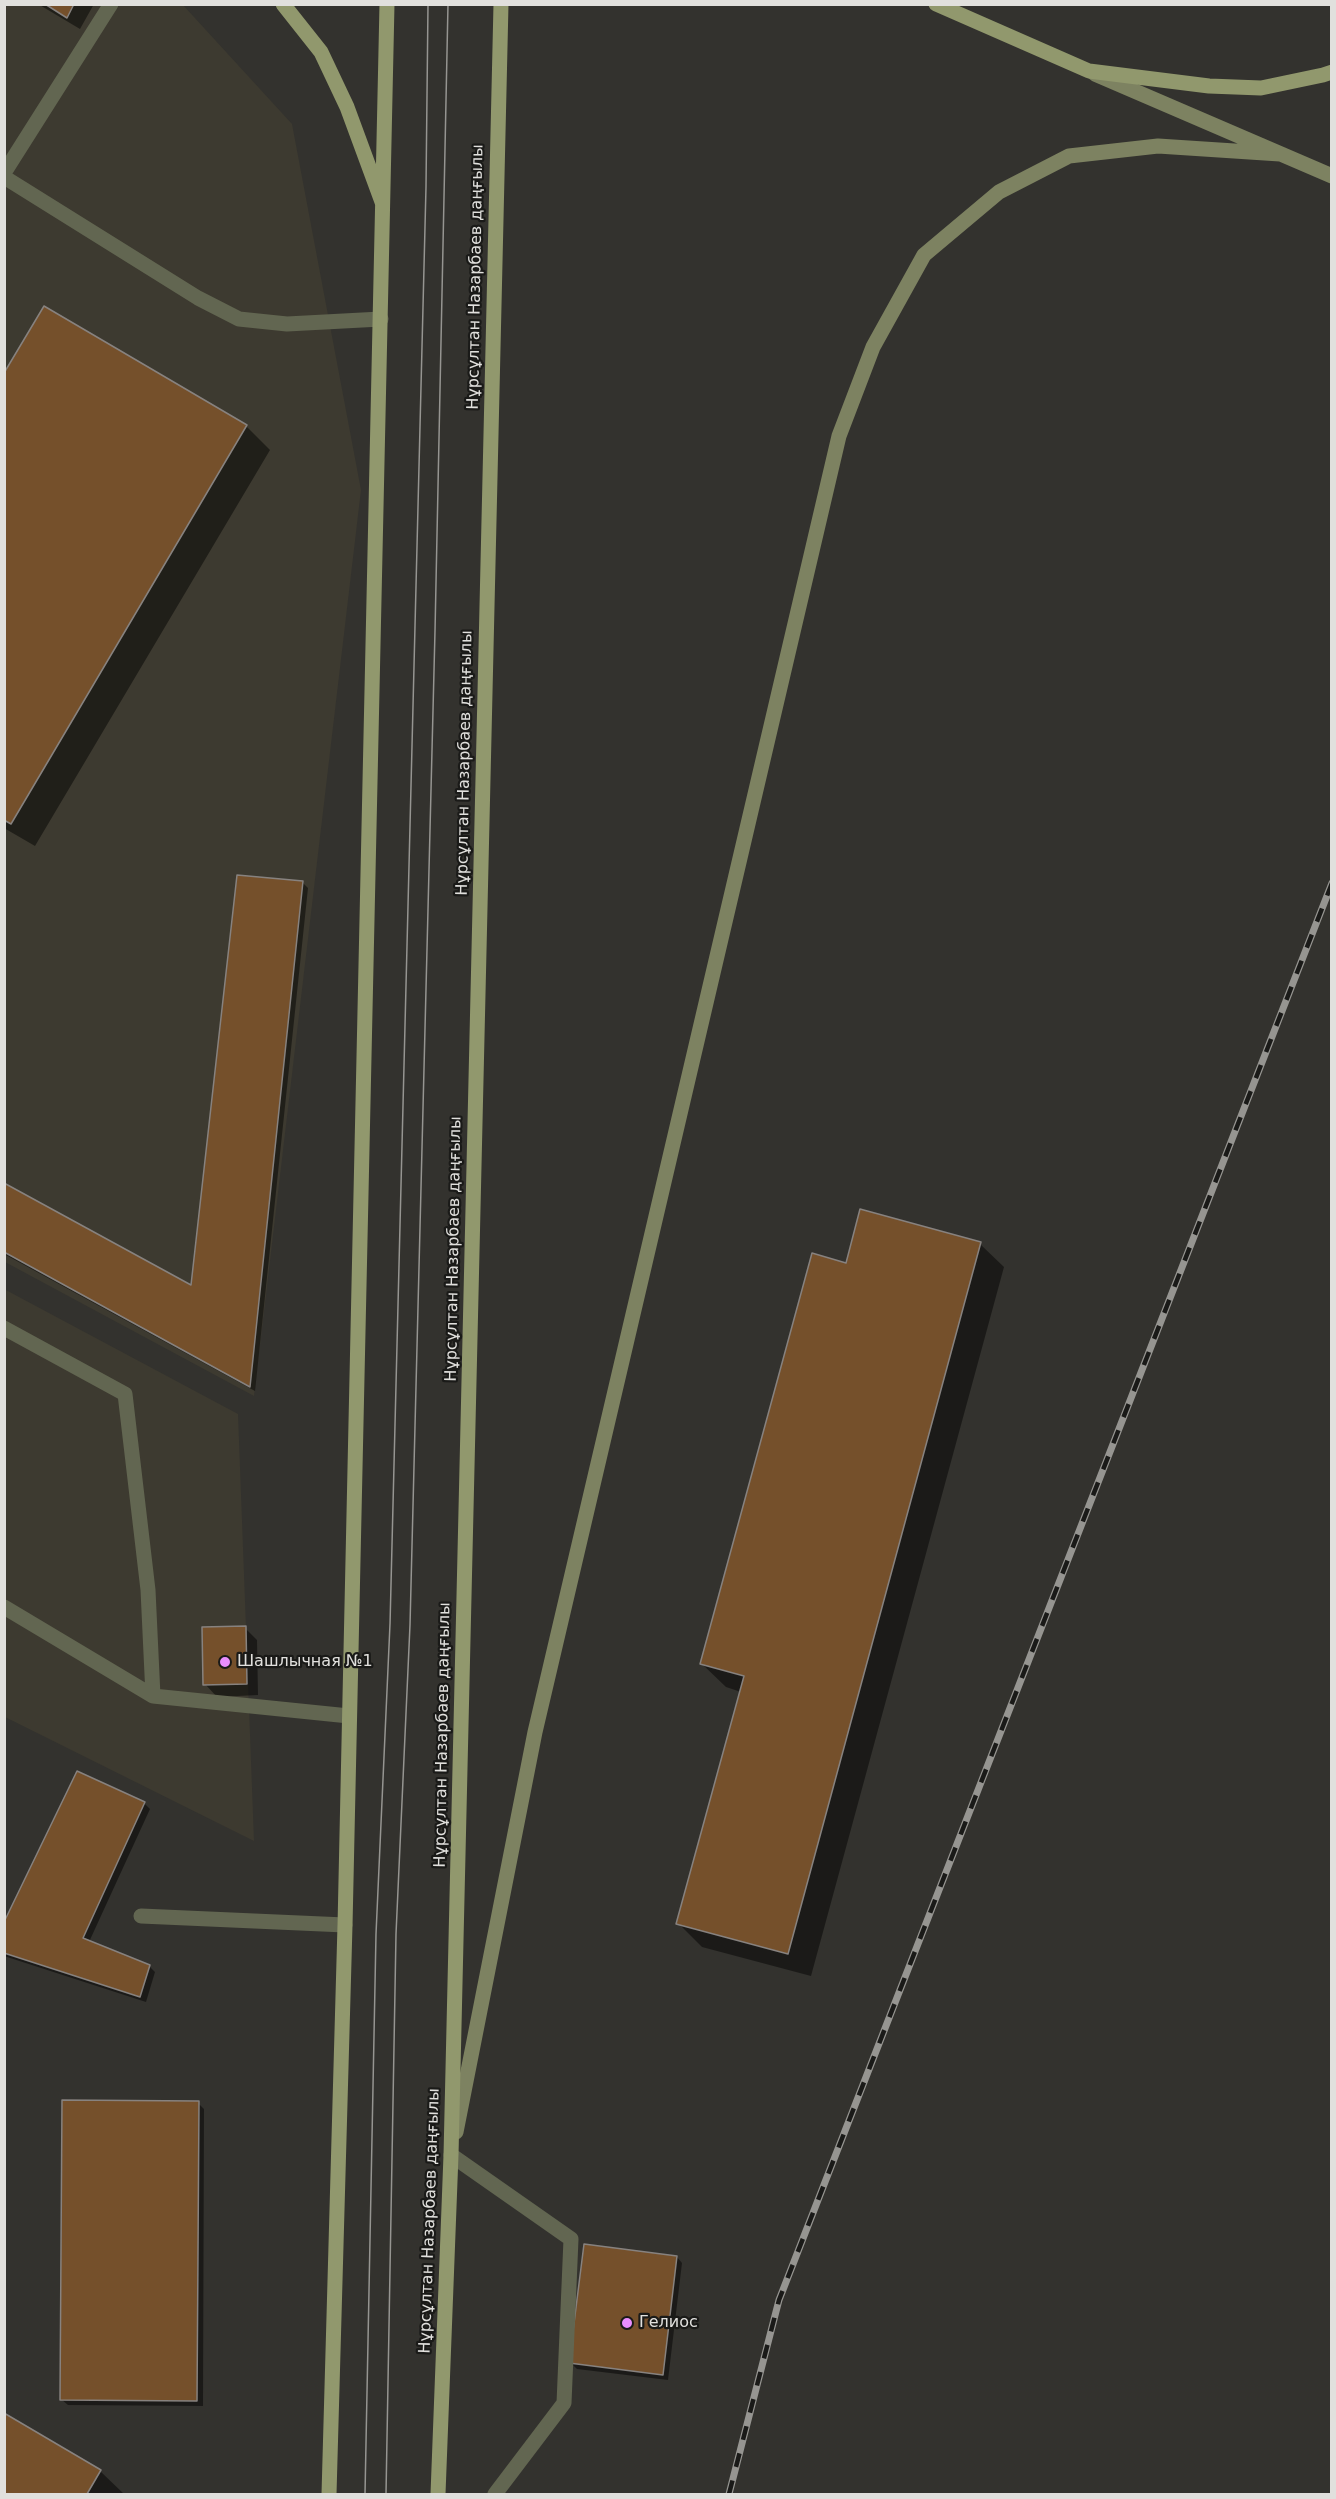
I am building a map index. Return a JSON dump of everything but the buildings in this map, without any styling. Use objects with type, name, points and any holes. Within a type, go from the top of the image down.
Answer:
[{"type":"main road","points":[[284,4],[321,52],[347,107],[385,211]]},
{"type":"main road","points":[[329,2494],[345,1925],[385,211],[387,4]]},
{"type":"main road","name":"Нұрсұлтан Назарбаев даңғылы","points":[[438,2494],[451,2155],[501,4]]},
{"type":"main road","points":[[936,4],[1332,176]]},
{"type":"main road","points":[[1089,71],[1209,86],[1261,88],[1332,72]]},
{"type":"main road","points":[[451,2155],[535,1732],[839,436],[873,347],[924,255],[999,192],[1069,156],[1158,146],[1280,154]]},
{"type":"lane","points":[[111,4],[4,175],[198,298],[240,319],[287,324],[381,319]]},
{"type":"lane","points":[[4,1328],[125,1394],[148,1590],[153,1696]]},
{"type":"lane","points":[[4,1606],[153,1696],[349,1716]]},
{"type":"lane","points":[[141,1916],[345,1925]]},
{"type":"lane","points":[[451,2155],[571,2239],[564,2403],[495,2494]]},
{"type":"shaded area","points":[[4,5],[183,5],[292,124],[361,490],[254,1396],[5,1262]]},
{"type":"shaded area","points":[[4,1289],[238,1414],[254,1841],[5,1717]]},
{"type":"tram line","points":[[365,2494],[376,1934],[390,1624],[426,187],[428,4]]},
{"type":"tram line","points":[[386,2494],[396,1934],[410,1625],[448,4]]},
{"type":"railway","points":[[729,2494],[779,2300],[1332,883]]},
{"type":"place","name":"Шашлычная №1","points":[[225,1662]]},
{"type":"place","name":"Гелиос","points":[[627,2323]]}]
